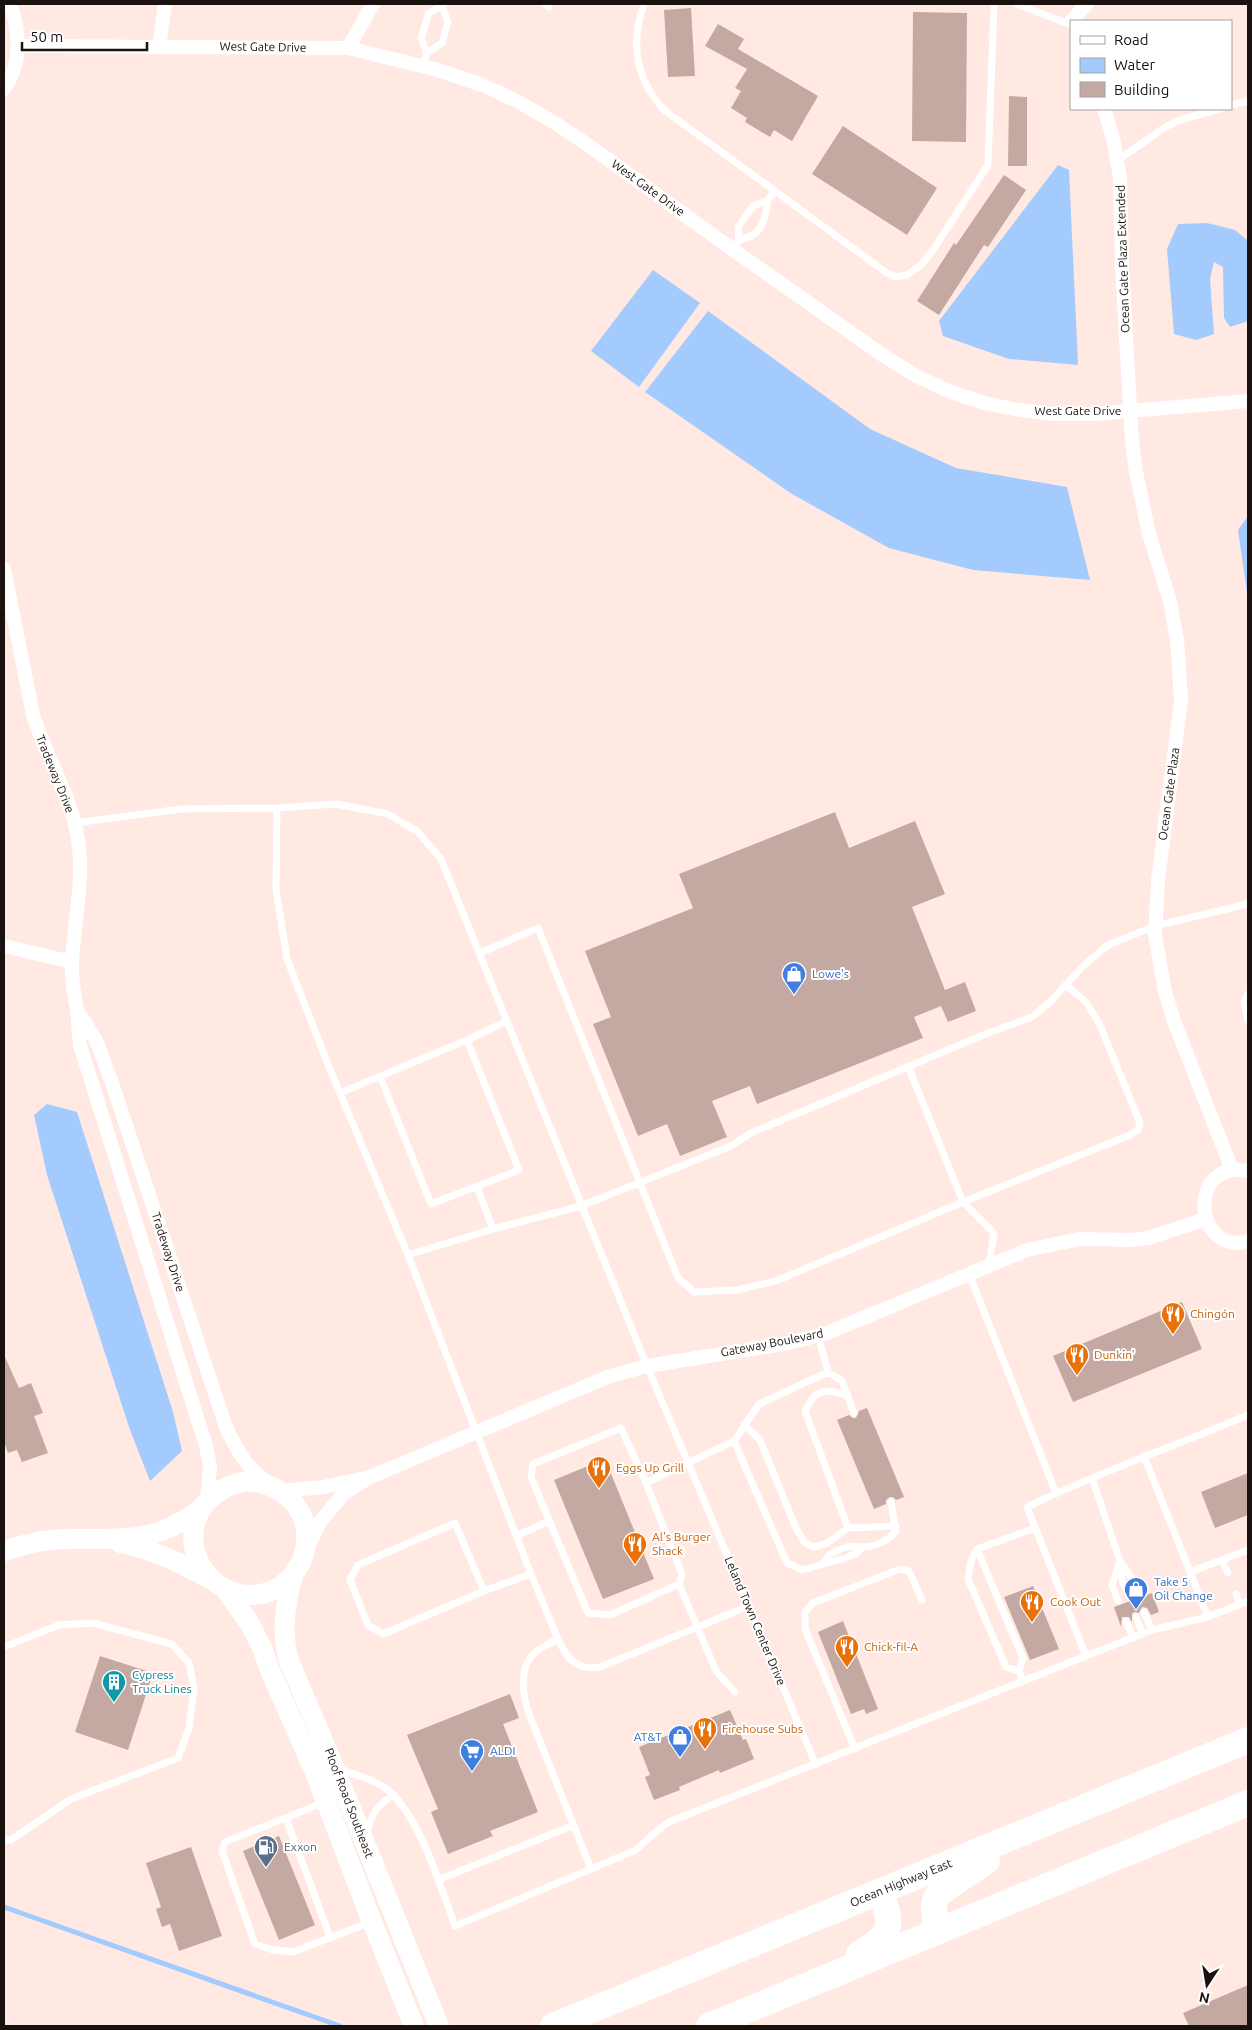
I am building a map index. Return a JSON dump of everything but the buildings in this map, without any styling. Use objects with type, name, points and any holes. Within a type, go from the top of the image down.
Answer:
[{"type":"highway","name":"Ocean Highway East","points":[[553,2026],[1248,1740]]},
{"type":"highway","points":[[709,2026],[1248,1804]]},
{"type":"highway","points":[[940,1931],[934,1912],[934,1900],[938,1894],[1049,1822]]},
{"type":"highway","points":[[814,1983],[880,1941],[887,1932],[889,1922],[888,1910],[880,1892]]},
{"type":"highway","points":[[586,2026],[681,1974]]},
{"type":"street","points":[[4,89],[9,81],[18,53],[17,25],[10,4]]},
{"type":"street","points":[[159,47],[164,4]]},
{"type":"street","points":[[348,48],[372,4]]},
{"type":"street","points":[[1073,20],[1087,4]]},
{"type":"street","name":"West Gate Drive","points":[[18,46],[348,48],[425,59],[525,105],[592,147],[736,244],[884,356],[918,377],[951,392],[984,403],[1019,410],[1055,414],[1130,411],[1248,401]]},
{"type":"street","name":"Ocean Gate Plaza Extended","points":[[1104,110],[1118,160],[1130,411]]},
{"type":"street","name":"Ocean Gate Plaza","points":[[1130,411],[1136,472],[1142,504],[1149,534],[1170,601],[1180,671],[1180,708],[1158,880],[1155,926],[1159,964],[1165,992],[1232,1170]]},
{"type":"street","name":"Tradeway Drive","points":[[4,569],[33,715],[40,738],[62,784],[75,823],[79,846],[80,892],[72,962],[80,1044],[206,1446],[210,1467],[204,1505]]},
{"type":"street","points":[[4,946],[72,962]]},
{"type":"street","name":"Tradeway Drive","points":[[78,1010],[96,1040],[112,1083],[226,1427],[239,1454],[254,1473],[275,1488]]},
{"type":"street","points":[[1248,1171],[1232,1170],[1213,1180],[1207,1189],[1203,1209],[1212,1230],[1221,1237],[1232,1242],[1248,1241]]},
{"type":"street","name":"Gateway Boulevard","points":[[370,1476],[595,1381],[647,1366],[789,1343],[818,1335],[1027,1250],[1045,1245],[1079,1239],[1130,1240],[1148,1238],[1206,1219]]},
{"type":"street","points":[[370,1476],[344,1492],[320,1522],[297,1568],[278,1587],[262,1594],[243,1595],[218,1585],[199,1564],[193,1546],[194,1526],[204,1505],[220,1490],[236,1483],[253,1482],[275,1488],[323,1487],[370,1476]]},
{"type":"street","points":[[275,1488],[292,1501],[301,1514],[306,1530],[306,1546],[297,1568]]},
{"type":"street","name":"Ploof Road Southeast","points":[[5,1548],[66,1539],[140,1537],[188,1519],[204,1505]]},
{"type":"street","name":"Ploof Road Southeast","points":[[104,1539],[138,1546],[177,1561],[218,1585],[250,1624],[264,1650],[316,1775],[414,2026]]},
{"type":"street","name":"Ploof Road Southeast","points":[[297,1568],[284,1621],[285,1646],[289,1661],[336,1767],[365,1844],[439,2026]]},
{"type":"lane","points":[[644,4],[638,22],[638,61],[641,73],[654,98],[664,110],[887,273],[896,276],[907,274],[922,264],[988,165],[994,4]]},
{"type":"lane","points":[[1017,4],[1070,23]]},
{"type":"lane","points":[[443,5],[448,22],[442,43],[425,59],[421,38],[429,13],[443,5]]},
{"type":"lane","points":[[1232,105],[1248,101]]},
{"type":"lane","points":[[1118,160],[1167,126],[1183,118],[1216,110]]},
{"type":"lane","points":[[736,244],[738,227],[753,206],[767,201],[775,191]]},
{"type":"lane","points":[[736,244],[752,236],[767,216],[767,201]]},
{"type":"lane","name":"Leland Town Center Drive","points":[[75,823],[181,809],[277,808],[336,804],[388,814],[418,832],[441,859],[647,1366],[816,1765]]},
{"type":"lane","points":[[277,808],[276,889],[286,959],[408,1254],[530,1574],[564,1652],[572,1662],[582,1667],[591,1669],[600,1667],[748,1606]]},
{"type":"lane","points":[[408,1254],[581,1206],[731,1146],[750,1133],[908,1066],[1032,1017],[1051,1001],[1082,967],[1108,945],[1155,926],[1248,904]]},
{"type":"lane","points":[[480,953],[538,928],[678,1278],[694,1292],[737,1290],[776,1282],[963,1202],[1130,1135],[1138,1130],[1140,1123],[1100,1025],[1086,1002],[1066,985]]},
{"type":"lane","points":[[1248,994],[1244,1002],[1248,1020]]},
{"type":"lane","points":[[340,1093],[467,1040],[507,1021]]},
{"type":"lane","points":[[380,1076],[431,1204],[519,1170],[467,1040]]},
{"type":"lane","points":[[908,1066],[963,1202],[994,1234],[989,1266]]},
{"type":"lane","points":[[477,1186],[493,1229]]},
{"type":"lane","points":[[969,1274],[1056,1493]]},
{"type":"lane","points":[[818,1335],[828,1372],[842,1381],[854,1413]]},
{"type":"lane","points":[[646,1483],[734,1441],[759,1404],[828,1372]]},
{"type":"lane","points":[[848,1396],[834,1391],[823,1391],[811,1398],[805,1411],[848,1528]]},
{"type":"lane","points":[[1086,1656],[1027,1507],[1144,1456],[1248,1415]]},
{"type":"lane","points":[[744,1424],[760,1440],[796,1528],[804,1542],[813,1547],[826,1544],[848,1528],[896,1526]]},
{"type":"lane","points":[[679,1584],[610,1615],[588,1612],[531,1477],[533,1464],[621,1428],[646,1483],[682,1574],[679,1584],[716,1671],[735,1692]]},
{"type":"lane","points":[[734,1441],[787,1563],[802,1570],[845,1558],[855,1554],[863,1547],[890,1539],[896,1531],[891,1502]]},
{"type":"lane","points":[[1144,1456],[1208,1617]]},
{"type":"lane","points":[[1092,1478],[1120,1561],[1122,1580],[1128,1596]]},
{"type":"lane","points":[[516,1536],[549,1521]]},
{"type":"lane","points":[[484,1591],[455,1523],[358,1565],[350,1580],[368,1625],[382,1634],[484,1591],[530,1574]]},
{"type":"lane","points":[[1019,1672],[1006,1667],[968,1579],[971,1561],[977,1549],[1035,1528]]},
{"type":"lane","points":[[822,1563],[830,1554],[841,1549],[853,1545],[863,1547]]},
{"type":"lane","points":[[977,1549],[1023,1658],[1019,1672],[1023,1681]]},
{"type":"lane","points":[[1190,1572],[1248,1552]]},
{"type":"lane","points":[[1222,1560],[1228,1573]]},
{"type":"lane","points":[[1120,1561],[1131,1577],[1138,1593]]},
{"type":"lane","points":[[1118,1602],[1112,1585],[1120,1561]]},
{"type":"lane","points":[[854,1749],[805,1629],[805,1612],[813,1603],[900,1569],[909,1571],[922,1600]]},
{"type":"lane","points":[[1236,1594],[1240,1604]]},
{"type":"lane","points":[[336,1767],[372,1781],[394,1795],[412,1818],[455,1926],[636,1850],[669,1822],[1152,1630],[1208,1617],[1248,1601]]},
{"type":"lane","points":[[1144,1612],[1152,1630]]},
{"type":"lane","points":[[1136,1616],[1143,1634]]},
{"type":"lane","points":[[1126,1621],[1133,1638]]},
{"type":"lane","points":[[4,1647],[59,1625],[93,1622],[172,1644],[189,1663],[194,1688],[189,1728],[178,1758],[71,1799],[11,1840],[4,1840]]},
{"type":"lane","points":[[558,1639],[538,1650],[529,1658],[525,1666],[523,1690],[529,1714],[591,1868]]},
{"type":"lane","points":[[365,1844],[367,1829],[376,1809],[382,1802],[394,1795]]},
{"type":"lane","points":[[326,1802],[225,1842],[222,1851],[255,1944],[269,1949],[293,1952],[372,1922]]},
{"type":"lane","points":[[286,1818],[330,1937]]},
{"type":"lane","points":[[438,1880],[574,1824]]},
{"type":"water","points":[[1058,165],[1069,170],[1078,365],[1009,359],[943,336],[939,321]]},
{"type":"water","points":[[1207,223],[1235,230],[1248,241],[1248,321],[1230,327],[1224,318],[1223,267],[1214,262],[1210,279],[1214,334],[1196,340],[1174,334],[1167,249],[1178,224]]},
{"type":"water","points":[[653,270],[700,303],[639,387],[591,351]]},
{"type":"water","points":[[708,311],[870,429],[956,468],[1067,487],[1090,580],[973,570],[889,548],[792,494],[645,392]]},
{"type":"water","points":[[1248,516],[1248,600],[1238,530]]},
{"type":"water","points":[[47,1104],[77,1112],[173,1412],[182,1451],[150,1481],[130,1430],[47,1175],[34,1115]]},
{"type":"waterway","points":[[4,1907],[340,2026]]},
{"type":"place","name":"Lowe's","points":[[794,995]]},
{"type":"place","name":"Chingón","points":[[1173,1335]]},
{"type":"place","name":"Dunkin'","points":[[1077,1376]]},
{"type":"place","name":"Eggs Up Grill","points":[[599,1489]]},
{"type":"place","name":"Al's Burger Shack","points":[[635,1565]]},
{"type":"place","name":"Take 5 Oil Change","points":[[1136,1610]]},
{"type":"place","name":"Cook Out","points":[[1032,1623]]},
{"type":"place","name":"Chick-fil-A","points":[[847,1668]]},
{"type":"place","name":"Cypress Truck Lines","points":[[114,1703]]},
{"type":"place","name":"Firehouse Subs","points":[[705,1750]]},
{"type":"place","name":"AT&T","points":[[680,1758]]},
{"type":"place","name":"ALDI","points":[[472,1772]]},
{"type":"place","name":"Exxon","points":[[266,1868]]}]
